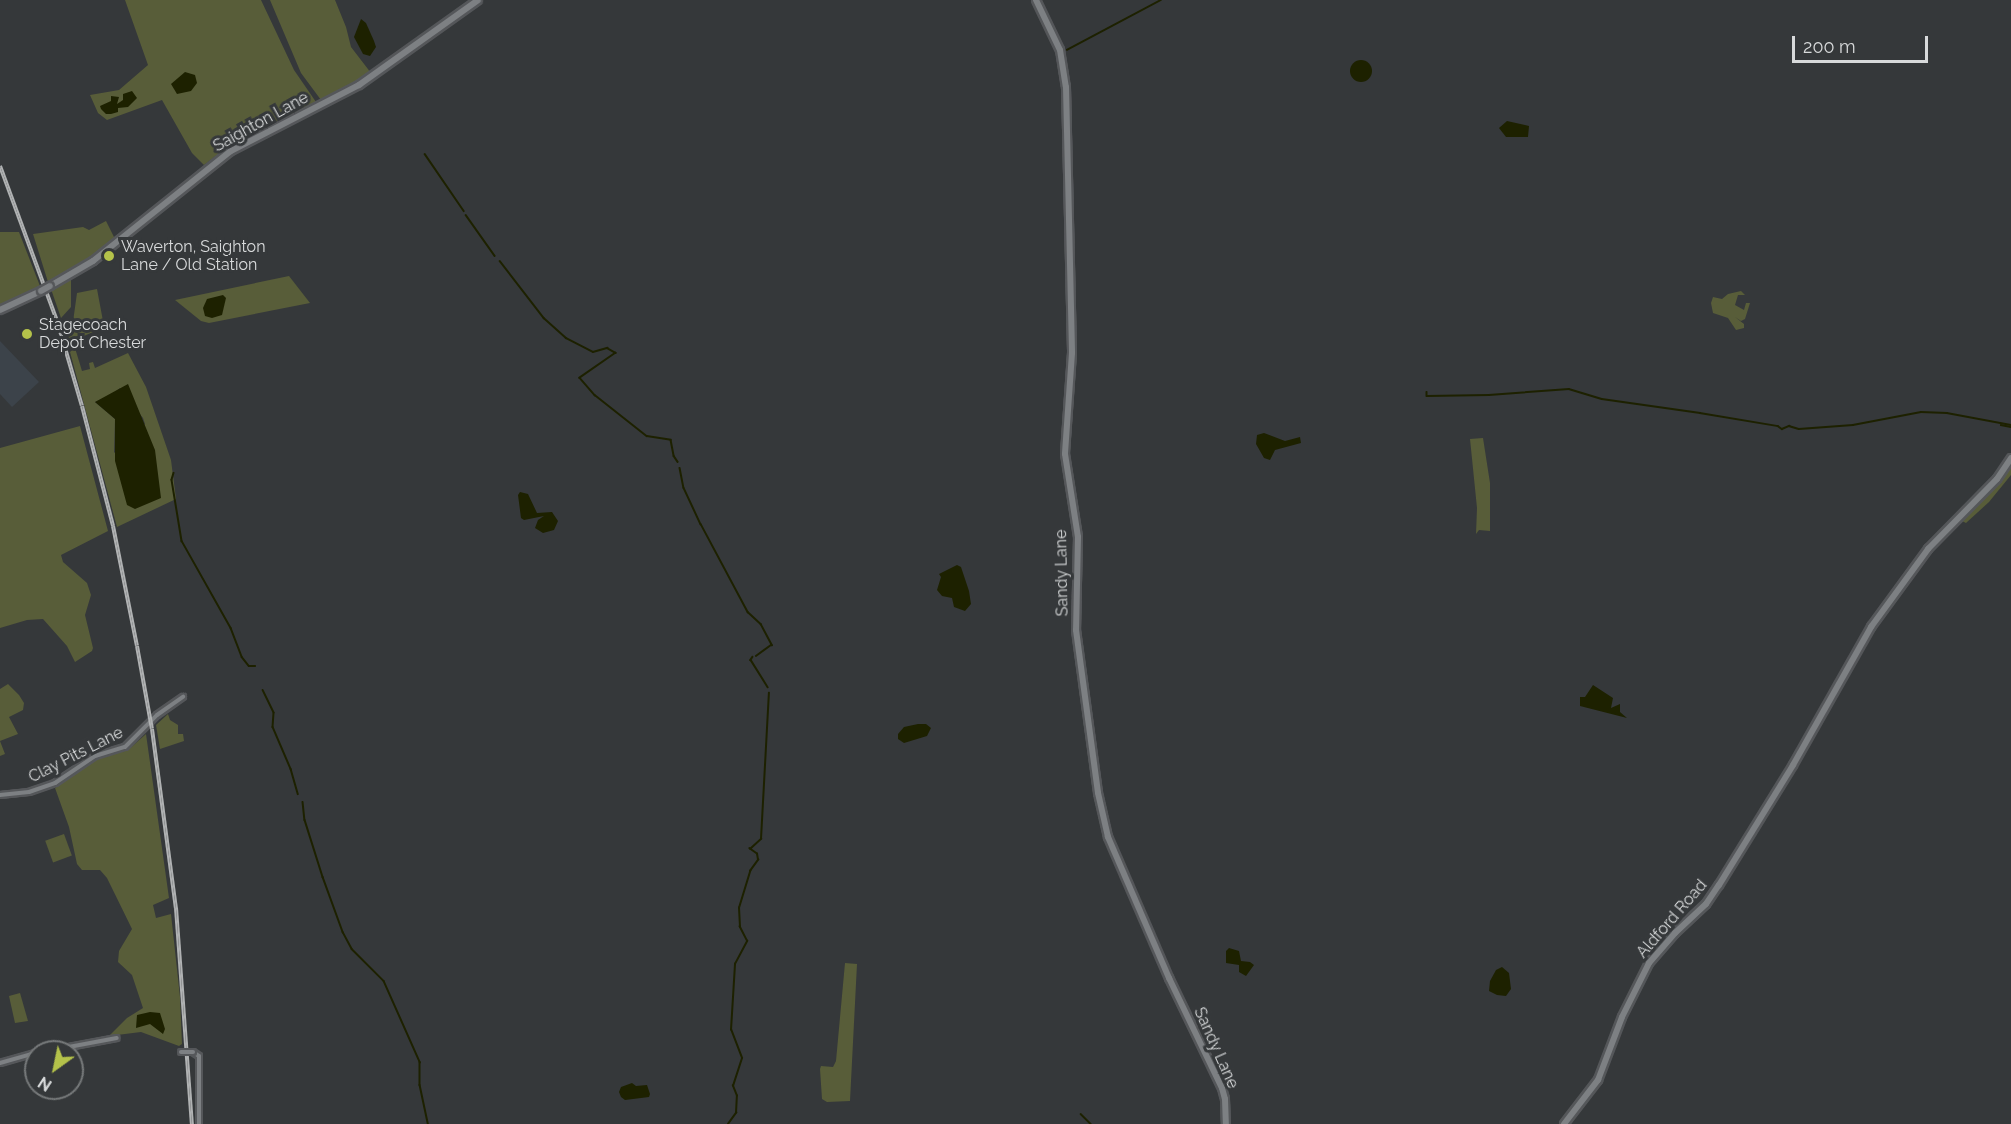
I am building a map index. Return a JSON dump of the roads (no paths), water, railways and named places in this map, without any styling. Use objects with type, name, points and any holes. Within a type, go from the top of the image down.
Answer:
[{"type":"street","name":"Saighton Lane","points":[[0,310],[51,286],[93,261],[231,151],[359,85],[478,0]]},
{"type":"street","name":"Sandy Lane","points":[[1036,0],[1059,50],[1066,87],[1072,354],[1065,454],[1077,537],[1076,630],[1098,793],[1108,837],[1169,978],[1222,1088],[1226,1124]]},
{"type":"street","name":"Aldford Road","points":[[1564,1124],[1598,1080],[1622,1017],[1649,963],[1675,933],[1706,904],[1774,798],[1848,665],[1885,606],[1928,549],[1997,479],[2011,458]]},
{"type":"street","name":"Clay Pits Lane","points":[[0,795],[29,792],[55,783],[95,756],[125,747],[157,715],[183,697]]},
{"type":"street","points":[[84,1044],[117,1038]]},
{"type":"street","points":[[181,1052],[193,1052],[199,1056],[199,1124]]},
{"type":"street","points":[[0,1063],[24,1056]]},
{"type":"waterway","points":[[1067,50],[1161,0]]},
{"type":"waterway","points":[[425,154],[464,211]]},
{"type":"waterway","points":[[466,215],[495,256]]},
{"type":"waterway","points":[[500,261],[544,318],[566,338],[593,352],[607,348],[616,353],[580,378],[595,395],[647,436],[671,440],[674,456],[678,462]]},
{"type":"waterway","points":[[1427,392],[1427,396],[1489,395],[1569,389],[1602,399],[1700,413],[1778,426],[1782,429],[1789,426],[1799,429],[1853,425],[1921,412],[1947,413],[2011,425]]},
{"type":"waterway","points":[[2001,425],[2011,427]]},
{"type":"waterway","points":[[680,468],[684,488],[701,524],[748,612],[761,624],[772,645],[757,656]]},
{"type":"waterway","points":[[174,473],[172,480],[182,541],[231,628],[242,657],[249,666],[255,666]]},
{"type":"waterway","points":[[753,657],[751,660],[768,687]]},
{"type":"waterway","points":[[263,690],[274,713],[273,727],[291,769],[298,794]]},
{"type":"waterway","points":[[728,1124],[736,1113],[737,1096],[733,1086],[742,1058],[731,1030],[735,964],[747,941],[740,927],[739,908],[750,871],[758,860],[757,854],[750,849],[761,839],[769,693]]},
{"type":"waterway","points":[[303,802],[305,820],[343,932],[352,949],[384,981],[420,1062],[420,1085],[428,1124]]},
{"type":"waterway","points":[[1081,1114],[1091,1124]]},
{"type":"railway","points":[[0,166],[58,324],[113,526],[152,729],[176,908],[192,1124]]},
{"type":"place","name":"Waverton, Saighton Lane / Old Station","points":[[109,256]]},
{"type":"place","name":"Stagecoach Depot Chester","points":[[27,334]]}]
